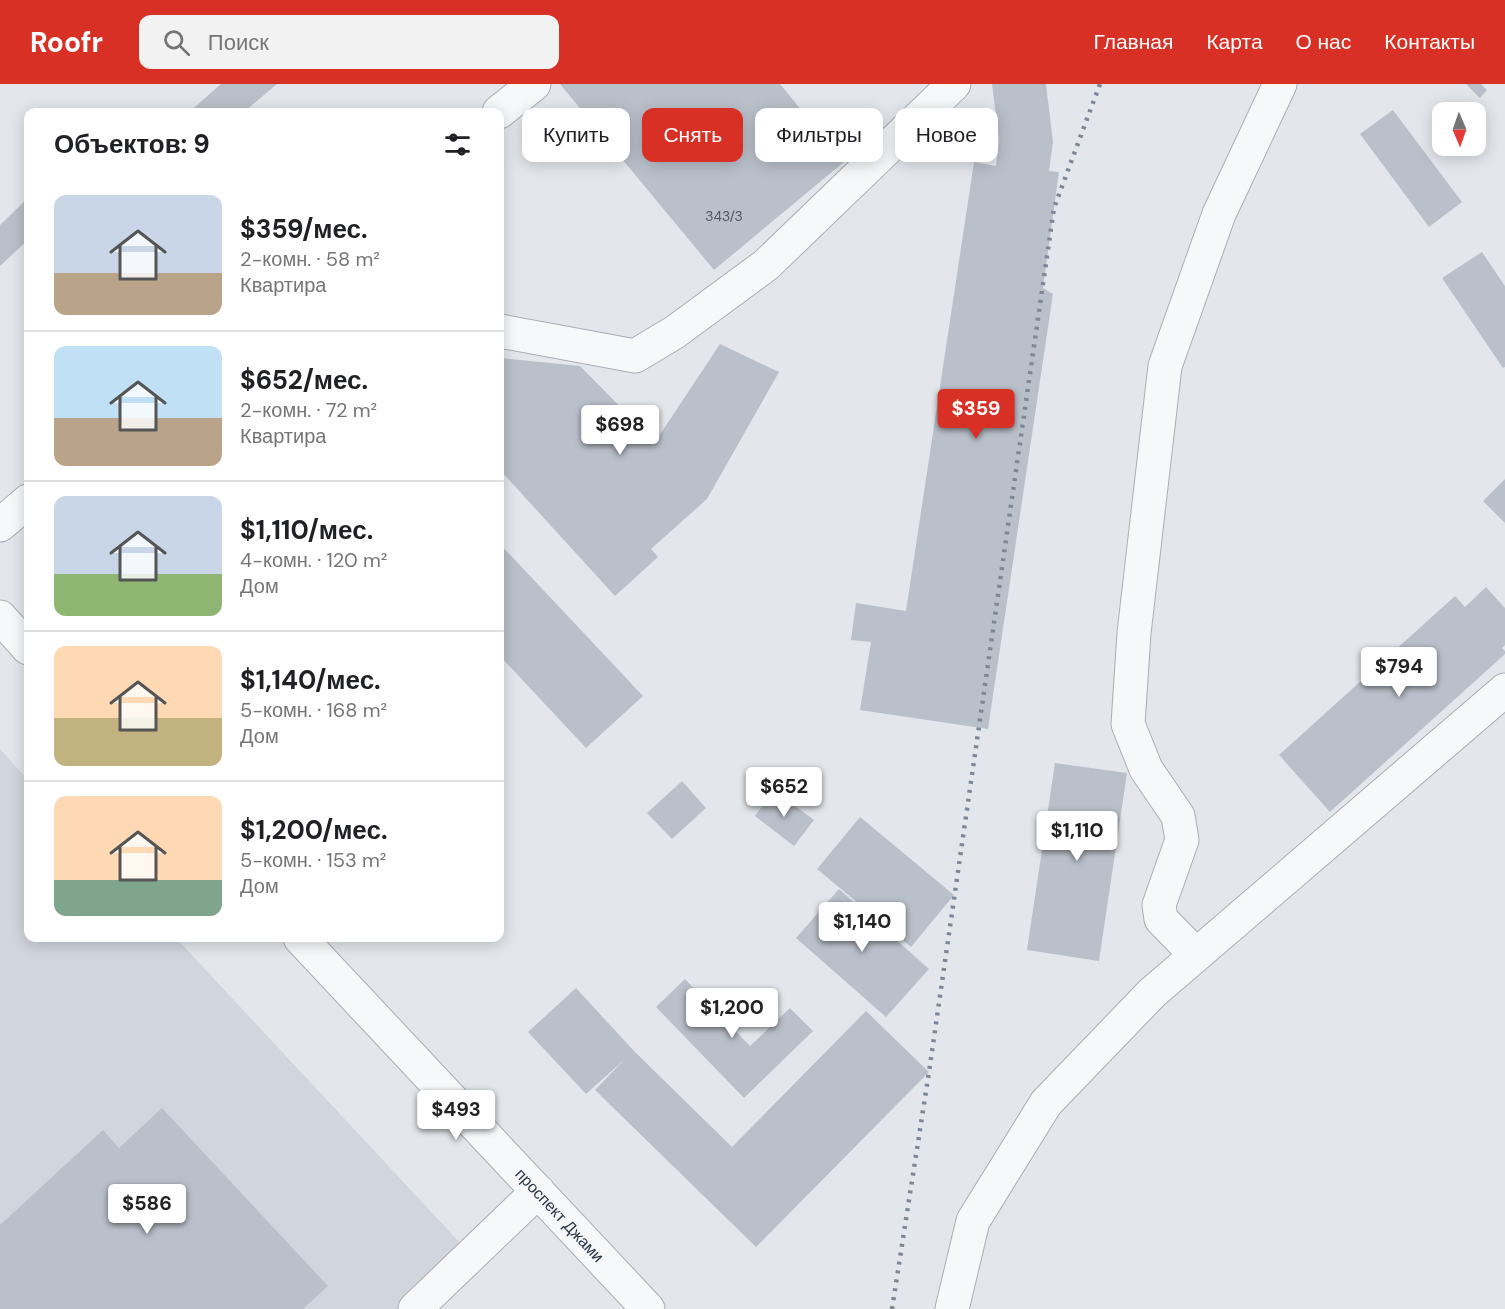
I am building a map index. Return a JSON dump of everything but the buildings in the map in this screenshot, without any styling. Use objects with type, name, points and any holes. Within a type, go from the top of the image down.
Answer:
[{"type":"street","points":[[504,108],[534,84]]},
{"type":"street","points":[[504,331],[635,356],[675,332],[766,265],[954,84]]},
{"type":"street","points":[[1196,955],[1161,920],[1159,906],[1182,840],[1178,816],[1146,769],[1128,724],[1134,633],[1165,366],[1219,214],[1280,84]]},
{"type":"street","points":[[0,525],[24,504]]},
{"type":"street","points":[[0,617],[24,644]]},
{"type":"street","points":[[952,1309],[973,1221],[1046,1103],[1152,993],[1505,690]]},
{"type":"street","name":"проспект Джами","points":[[304,942],[648,1309]]},
{"type":"street","points":[[415,1309],[538,1191]]},
{"type":"shaded area","points":[[0,749],[24,776],[24,942],[180,942],[477,1261],[425,1309],[0,1309]]},
{"type":"railway","points":[[892,1309],[929,1072],[1054,208],[1100,84]]}]
